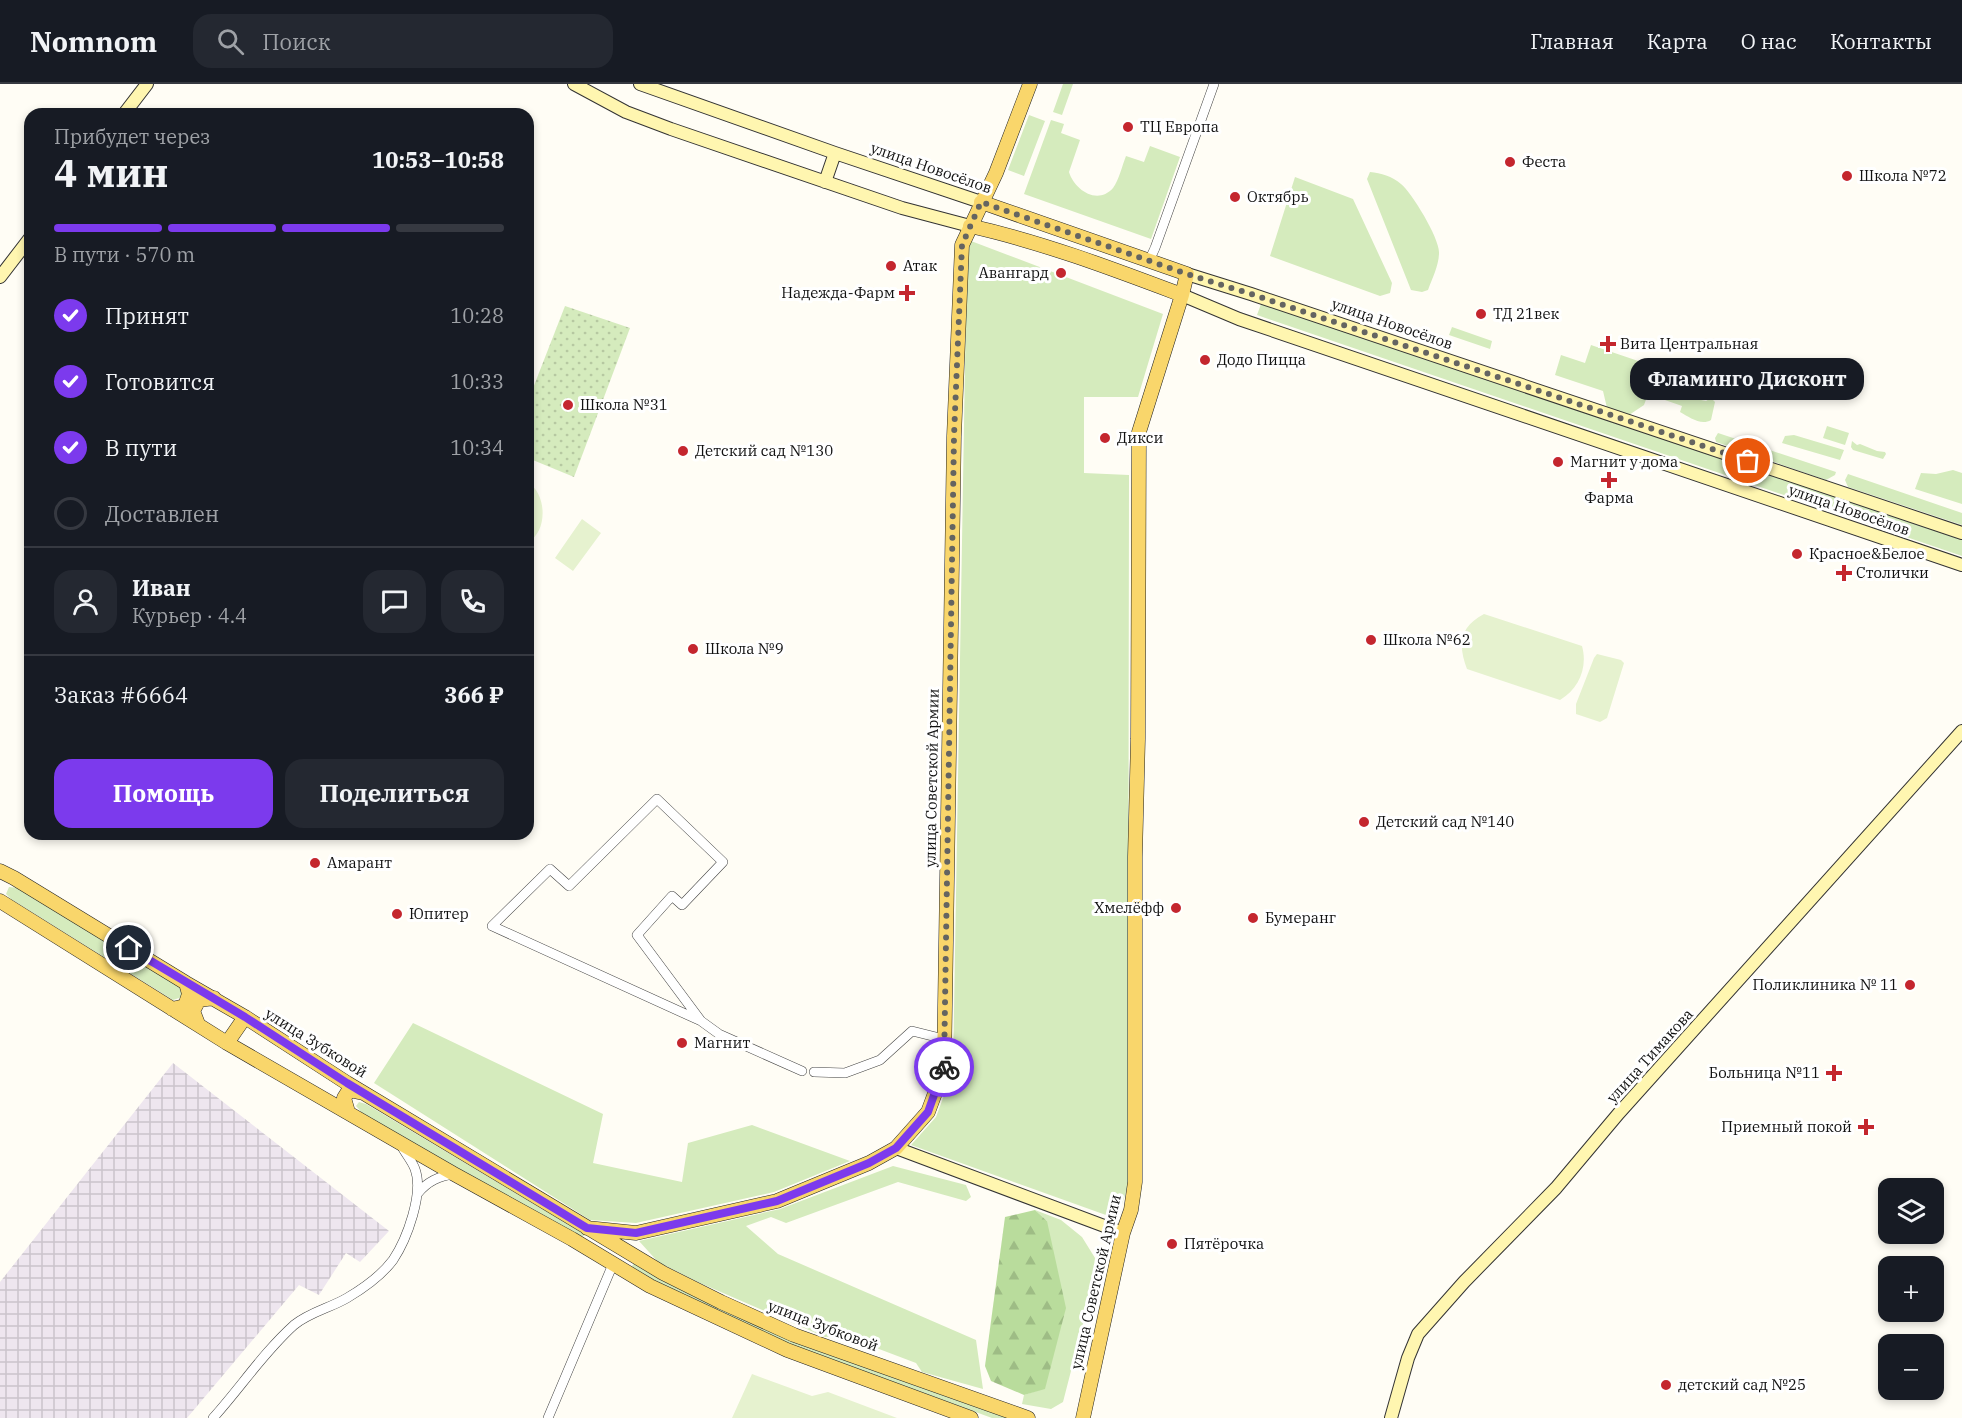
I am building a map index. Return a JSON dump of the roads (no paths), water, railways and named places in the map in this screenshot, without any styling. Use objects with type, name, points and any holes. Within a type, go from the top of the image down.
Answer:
[{"type":"main road","name":"улица Советской Армии","points":[[587,1228],[636,1233],[777,1201],[869,1163],[896,1148],[928,1112],[944,1069],[955,413],[962,245],[996,173],[1030,84]]},
{"type":"main road","name":"улица Новосёлов","points":[[981,202],[1187,274]]},
{"type":"main road","name":"улица Новосёлов","points":[[970,226],[1002,233],[1059,251],[1182,295]]},
{"type":"main road","points":[[1182,295],[1187,274]]},
{"type":"main road","name":"улица Советской Армии","points":[[1083,1418],[1131,1210],[1135,1182],[1139,432],[1182,295]]},
{"type":"main road","name":"улица Зубковой","points":[[0,871],[214,998],[365,1093],[663,1273],[794,1335],[1028,1418]]},
{"type":"main road","points":[[0,901],[227,1043],[660,1291],[787,1350],[971,1418]]},
{"type":"main road","points":[[172,1009],[185,1006],[189,994],[186,983]]},
{"type":"main road","points":[[198,1024],[193,1011],[199,1000],[214,998]]},
{"type":"main road","points":[[227,1043],[245,1017]]},
{"type":"main road","points":[[348,1112],[344,1098],[349,1090],[365,1093]]},
{"type":"main road","points":[[608,1261],[614,1244],[636,1233]]},
{"type":"street","points":[[129,108],[147,84]]},
{"type":"street","name":"улица Новосёлов","points":[[574,84],[626,112],[902,208],[970,226]]},
{"type":"street","name":"улица Новосёлов","points":[[640,84],[981,202]]},
{"type":"street","points":[[1149,261],[1214,84]]},
{"type":"street","points":[[825,182],[834,153]]},
{"type":"street","points":[[2,270],[24,245]]},
{"type":"street","name":"улица Новосёлов","points":[[1187,274],[1962,533]]},
{"type":"street","name":"улица Новосёлов","points":[[1182,295],[1239,319],[1962,565]]},
{"type":"street","name":"улица Тимакова","points":[[1391,1418],[1408,1358],[1418,1334],[1464,1282],[1556,1188],[1634,1096],[1962,731]]},
{"type":"street","points":[[700,1021],[637,935],[672,896],[682,905],[723,862],[657,799],[569,886],[550,868],[492,926],[700,1021],[719,1034],[802,1071]]},
{"type":"street","points":[[814,1072],[845,1073],[880,1060],[912,1031],[944,1039]]},
{"type":"street","points":[[213,1418],[265,1354],[297,1323],[345,1299],[382,1272],[393,1259],[402,1242],[418,1193],[415,1167],[400,1143]]},
{"type":"street","points":[[896,1148],[1124,1233]]},
{"type":"street","points":[[418,1193],[429,1182],[454,1174]]},
{"type":"street","points":[[548,1418],[608,1261]]},
{"type":"place","name":"ТЦ Европа","points":[[1128,127]]},
{"type":"place","name":"Феста","points":[[1510,162]]},
{"type":"place","name":"Школа №72","points":[[1847,176]]},
{"type":"place","name":"Октябрь","points":[[1235,197]]},
{"type":"place","name":"Атак","points":[[891,266]]},
{"type":"place","name":"Авангард","points":[[1061,273]]},
{"type":"place","name":"Надежда-Фарм","points":[[907,293]]},
{"type":"place","name":"ТД 21век","points":[[1481,314]]},
{"type":"place","name":"Вита Центральная","points":[[1608,344]]},
{"type":"place","name":"Додо Пицца","points":[[1205,360]]},
{"type":"place","name":"Школа №31","points":[[568,405]]},
{"type":"place","name":"Дикси","points":[[1105,438]]},
{"type":"place","name":"Детский сад №130","points":[[683,451]]},
{"type":"place","name":"Фламинго Дисконт","points":[[1748,461]]},
{"type":"place","name":"Магнит у дома","points":[[1558,462]]},
{"type":"place","name":"Фарма","points":[[1609,480]]},
{"type":"place","name":"Красное&Белое","points":[[1797,554]]},
{"type":"place","name":"Столички","points":[[1844,573]]},
{"type":"place","name":"Школа №62","points":[[1371,640]]},
{"type":"place","name":"Школа №9","points":[[693,649]]},
{"type":"place","name":"Детский сад №140","points":[[1364,822]]},
{"type":"place","name":"Амарант","points":[[315,863]]},
{"type":"place","name":"Хмелёфф","points":[[1176,908]]},
{"type":"place","name":"Юпитер","points":[[397,914]]},
{"type":"place","name":"Бумеранг","points":[[1253,918]]},
{"type":"place","name":"Поликлиника № 11","points":[[1910,985]]},
{"type":"place","name":"Магнит","points":[[682,1043]]},
{"type":"place","name":"Больница №11","points":[[1834,1073]]},
{"type":"place","name":"Приемный покой","points":[[1866,1127]]},
{"type":"place","name":"Пятёрочка","points":[[1172,1244]]},
{"type":"place","name":"детский сад №25","points":[[1666,1385]]}]
